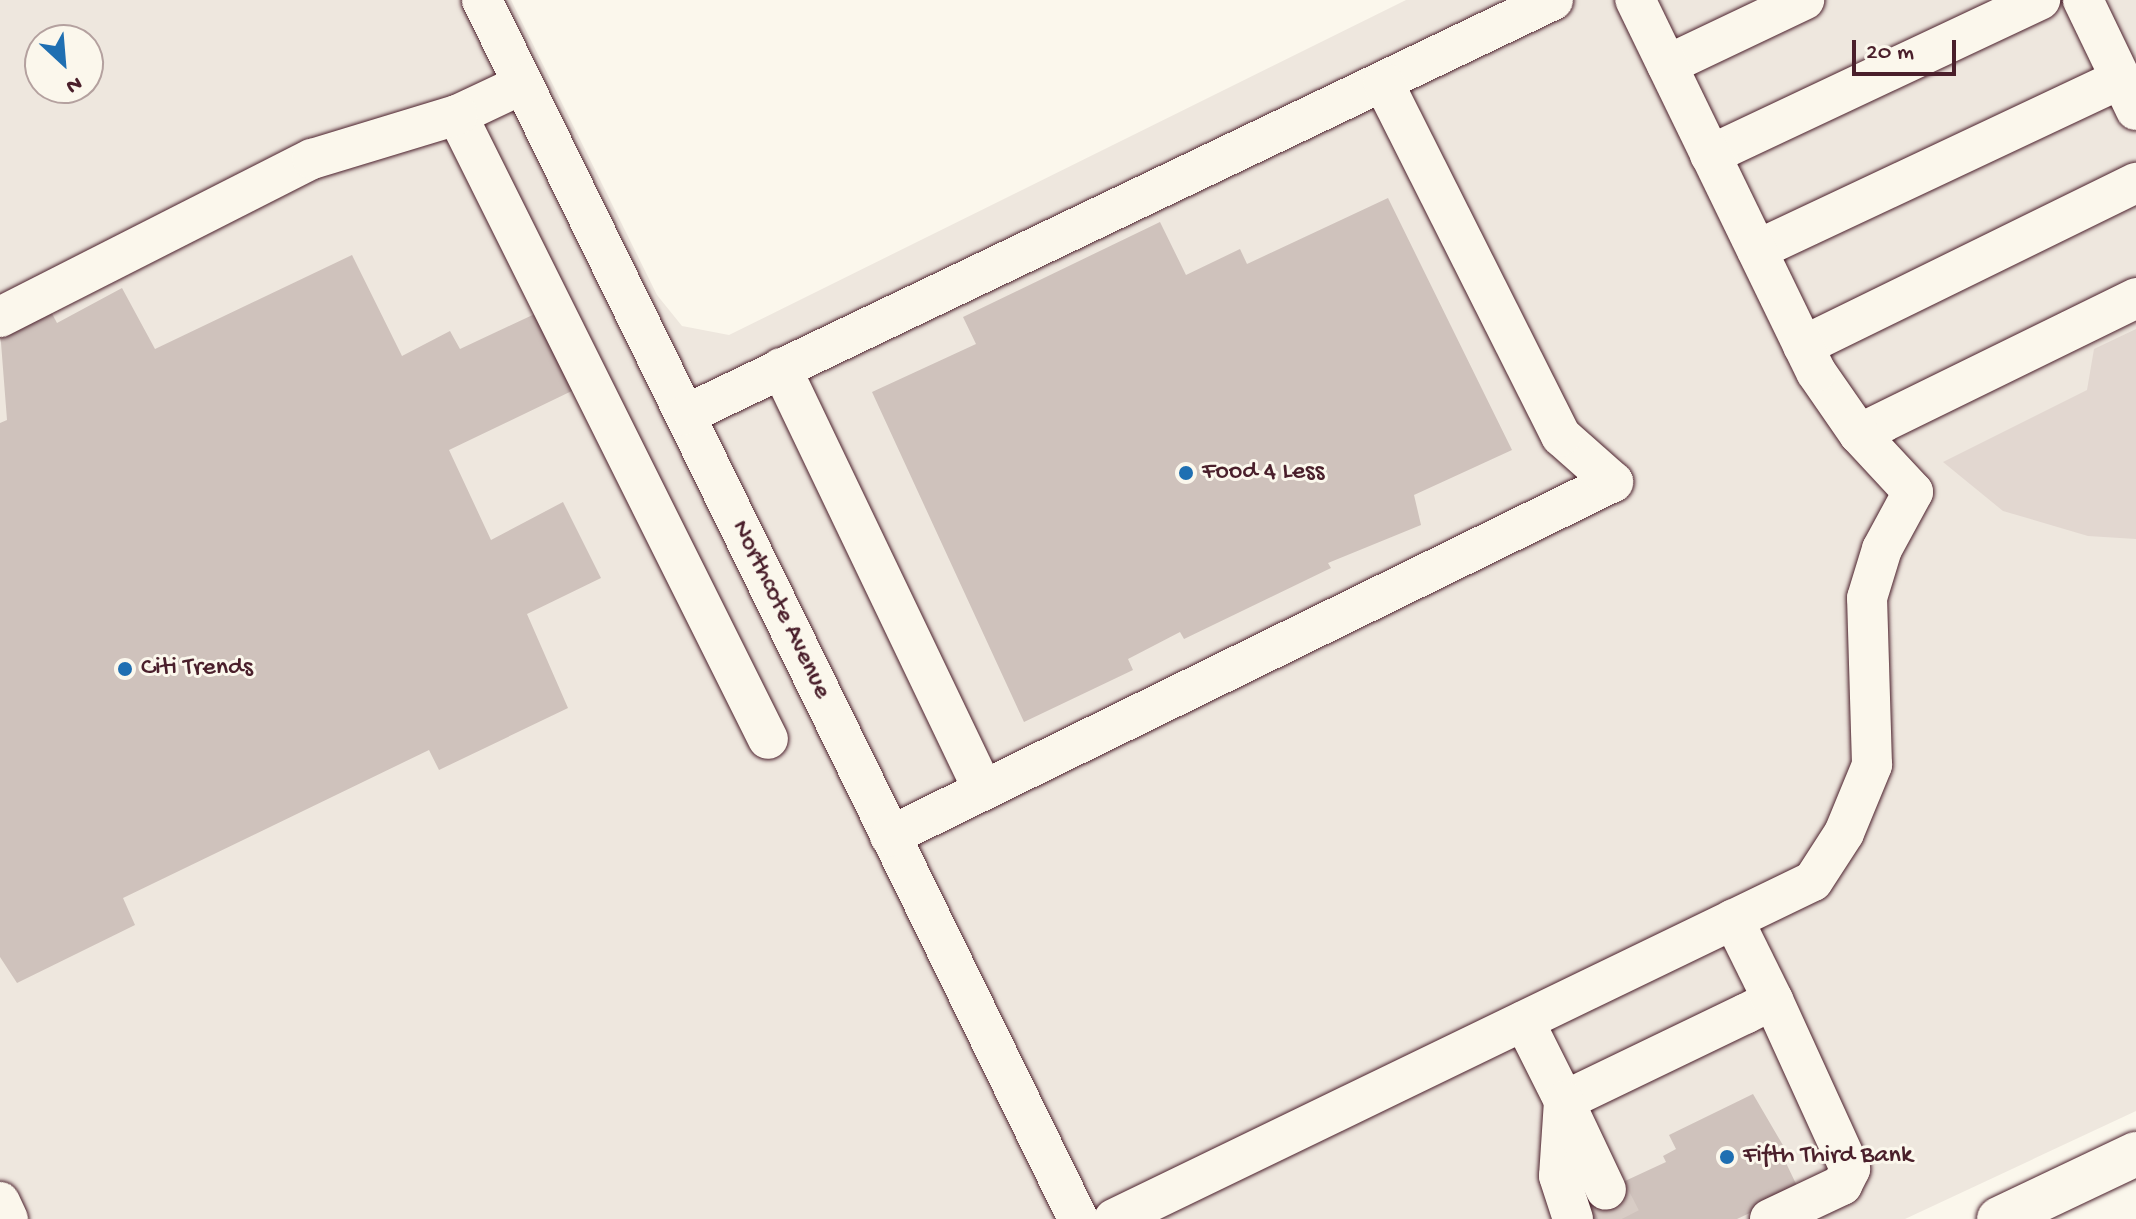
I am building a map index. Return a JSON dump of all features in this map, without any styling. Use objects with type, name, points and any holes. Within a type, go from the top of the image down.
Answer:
[{"type":"main road","points":[[1999,1219],[2136,1154]]},
{"type":"street","name":"Northcote Avenue","points":[[482,0],[1078,1219]]},
{"type":"street","points":[[685,415],[1553,0]]},
{"type":"street","points":[[1114,1219],[1813,881],[1844,833],[1872,765],[1867,598],[1882,549],[1913,492],[1859,434],[1803,346],[1635,0]]},
{"type":"street","points":[[1667,65],[1804,0]]},
{"type":"street","points":[[1710,155],[2040,0]]},
{"type":"street","points":[[1757,250],[2128,95],[2083,0]]},
{"type":"street","points":[[890,836],[1613,482],[1561,436],[1383,82]]},
{"type":"street","points":[[0,317],[312,159],[457,115],[523,84]]},
{"type":"street","points":[[457,115],[768,739]]},
{"type":"street","points":[[1803,346],[2136,183]]},
{"type":"street","points":[[1859,434],[2136,298]]},
{"type":"street","points":[[781,368],[983,790]]},
{"type":"street","points":[[1733,919],[1848,1158],[1842,1185],[1770,1219]]},
{"type":"street","points":[[1564,1101],[1773,1000]]},
{"type":"street","points":[[1524,1021],[1606,1190]]},
{"type":"street","points":[[1564,1101],[1559,1176],[1573,1219]]},
{"type":"street","points":[[0,1202],[8,1219]]},
{"type":"shaded area","points":[[0,0],[511,0],[657,295],[682,326],[729,335],[1406,0],[2136,0],[2136,1111],[1905,1219],[0,1219]]},
{"type":"shaded area","points":[[2136,329],[2136,539],[2088,536],[2003,511],[1943,462],[2087,390],[2094,349]]},
{"type":"building","name":"Food 4 Less","points":[[1388,198],[1512,450],[1414,495],[1421,525],[1328,563],[1331,568],[1184,639],[1180,632],[1128,659],[1133,670],[1024,722],[872,392],[976,344],[963,317],[1160,222],[1186,275],[1240,249],[1247,264]]},
{"type":"building","points":[[352,255],[402,356],[450,331],[460,349],[539,312],[578,388],[449,450],[491,540],[563,502],[601,578],[527,614],[568,708],[439,770],[429,750],[123,898],[135,925],[17,983],[0,957],[0,423],[7,420],[0,330],[48,306],[57,323],[122,288],[155,349]]},
{"type":"building","name":"Fifth Third Bank","points":[[1753,1094],[1791,1159],[1786,1163],[1799,1190],[1737,1219],[1594,1219],[1584,1200],[1666,1162],[1663,1156],[1676,1149],[1669,1135]]},
{"type":"tunnel","points":[[1606,1190],[1621,1219]]},
{"type":"place","name":"Food 4 Less","points":[[1186,473]]},
{"type":"place","name":"Citi Trends","points":[[125,669]]},
{"type":"place","name":"Fifth Third Bank","points":[[1727,1157]]}]
